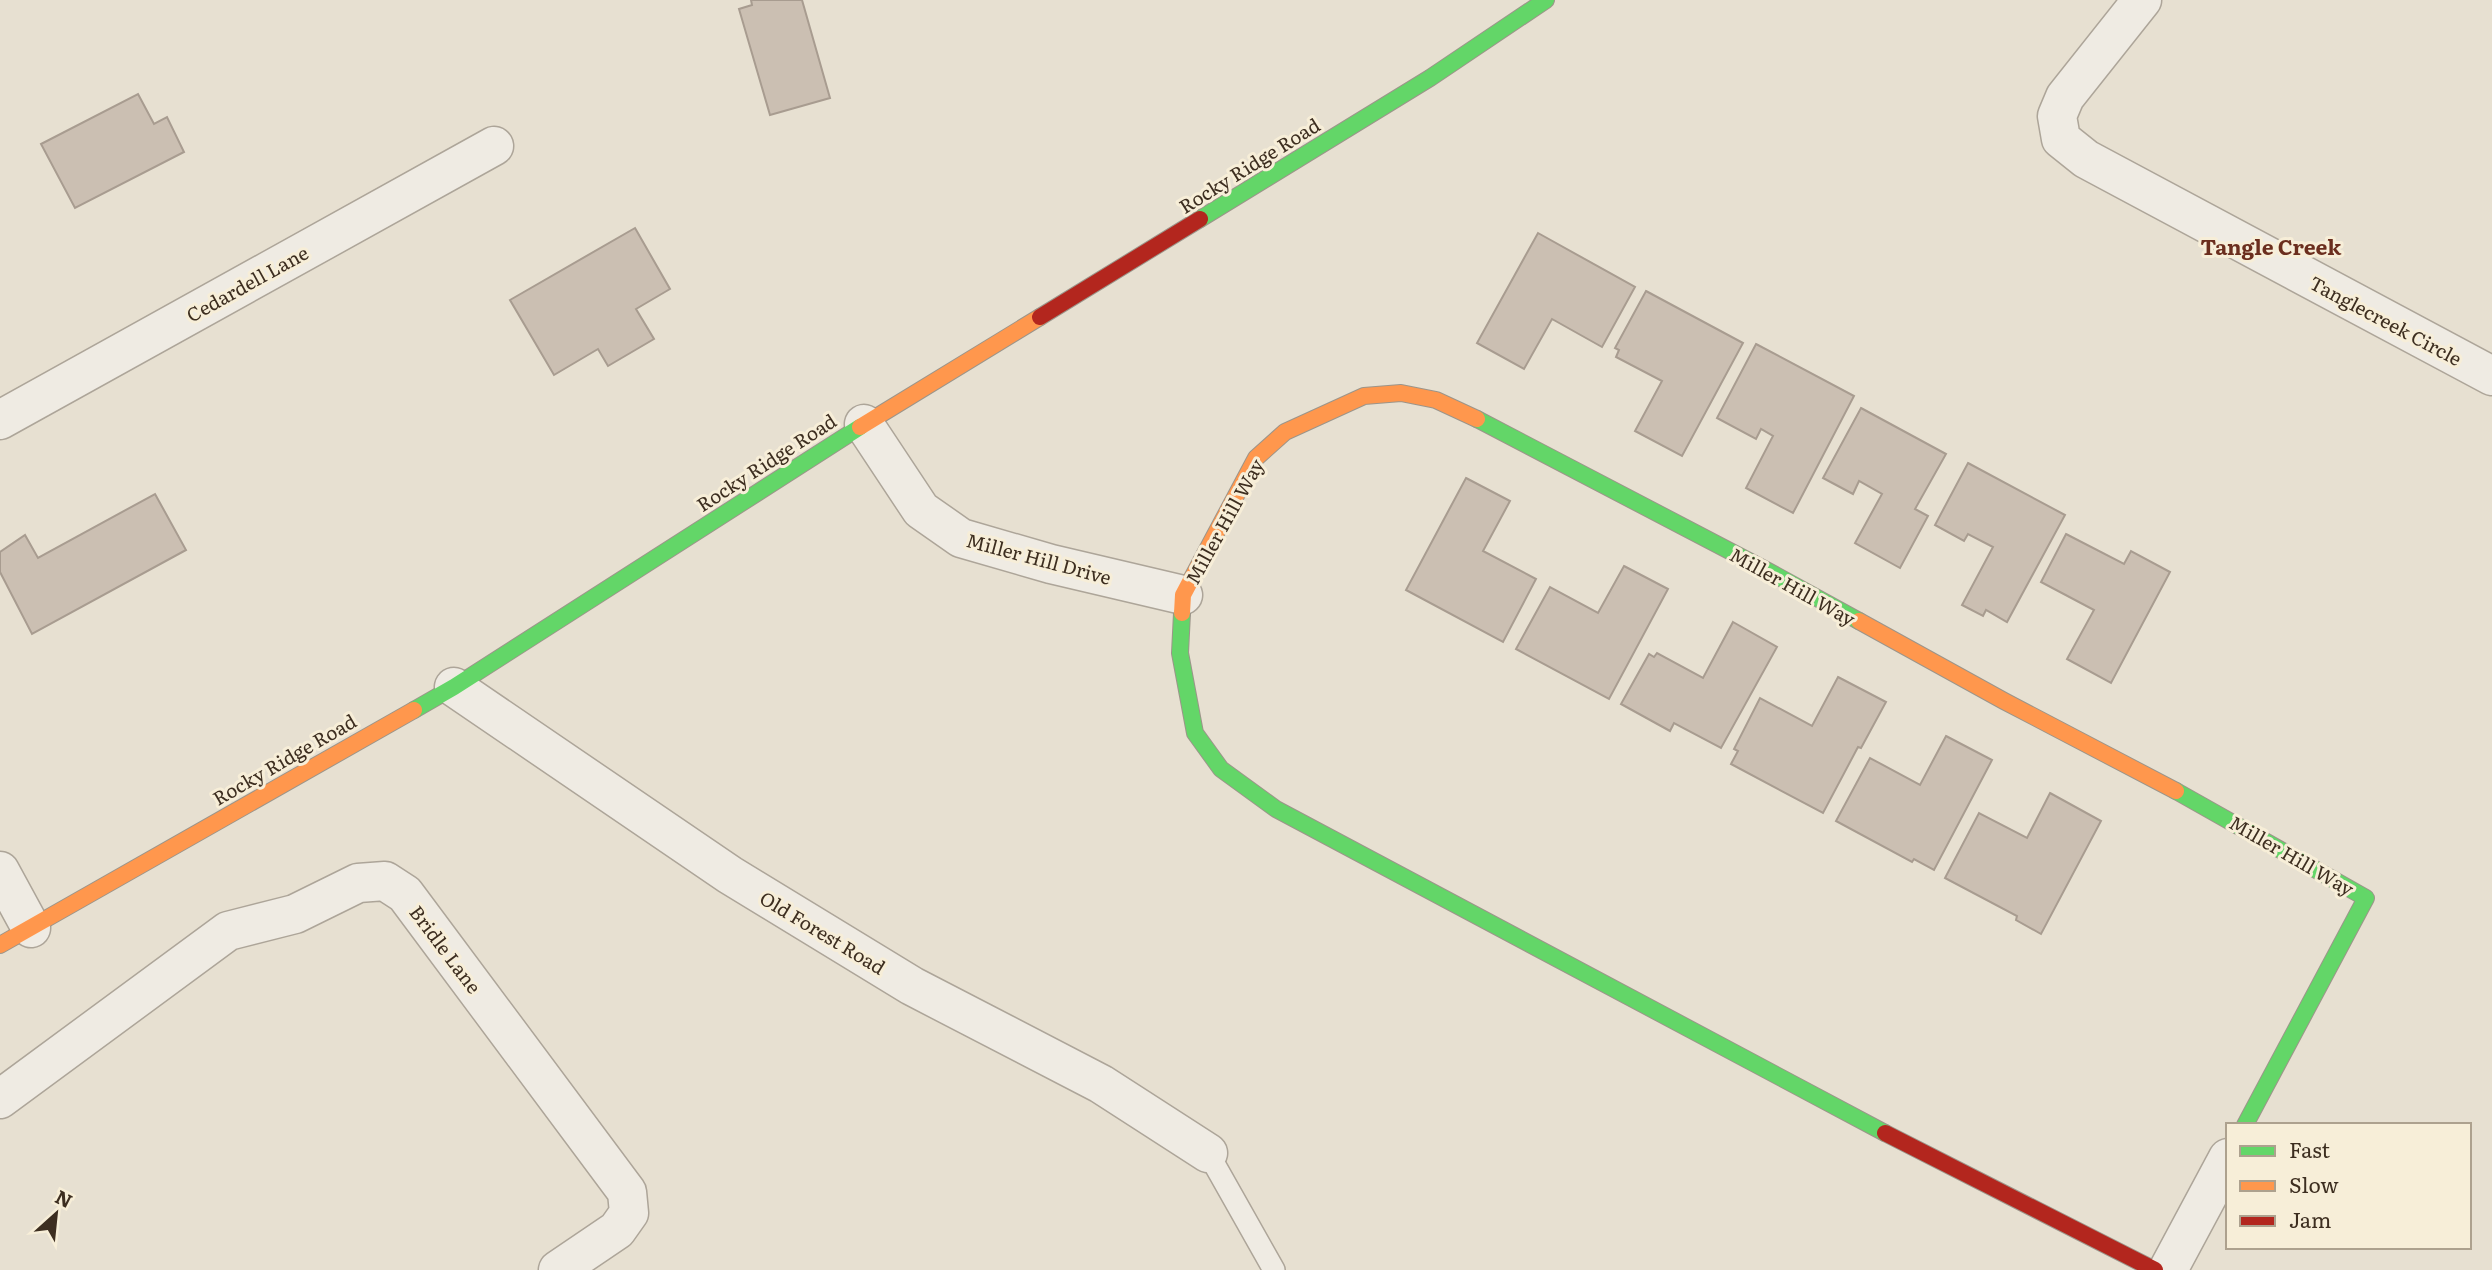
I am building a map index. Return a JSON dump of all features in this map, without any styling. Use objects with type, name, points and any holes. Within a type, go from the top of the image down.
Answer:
[{"type":"street","name":"Rocky Ridge Road","points":[[15,937],[454,687],[864,424],[1430,78],[1546,0]]},
{"type":"street","name":"Tanglecreek Circle","points":[[2142,0],[2065,97],[2057,116],[2061,139],[2086,159],[2492,376]]},
{"type":"street","name":"Cedardell Lane","points":[[0,420],[494,146]]},
{"type":"street","name":"Miller Hill Way","points":[[2155,1270],[1835,1107],[1276,809],[1221,769],[1195,733],[1180,653],[1183,595],[1256,458],[1285,432],[1364,396],[1401,393],[1436,400],[1500,430],[1768,571],[1993,695],[2229,819],[2367,898],[2246,1123]]},
{"type":"street","name":"Miller Hill Drive","points":[[864,424],[922,510],[961,538],[1051,564],[1183,595]]},
{"type":"street","name":"Old Forest Road","points":[[454,687],[730,875],[912,986],[1101,1084],[1208,1153]]},
{"type":"street","points":[[0,872],[15,937]]},
{"type":"street","name":"Bridle Lane","points":[[0,1099],[228,932],[295,915],[358,883],[385,881],[405,894],[627,1192],[629,1213],[617,1230],[558,1270]]},
{"type":"street","points":[[2168,1270],[2226,1162]]},
{"type":"lane","points":[[1208,1153],[1274,1270]]},
{"type":"building","points":[[751,0],[802,0],[830,98],[770,115],[739,9],[752,5]]},
{"type":"building","points":[[138,94],[154,124],[167,117],[184,152],[75,208],[41,144]]},
{"type":"building","points":[[635,228],[670,289],[636,309],[654,339],[608,366],[598,349],[554,375],[510,300]]},
{"type":"building","points":[[1538,233],[1635,287],[1602,347],[1552,319],[1524,369],[1477,343]]},
{"type":"building","points":[[1646,291],[1743,343],[1682,456],[1635,431],[1662,381],[1616,357],[1619,350],[1615,348]]},
{"type":"building","points":[[1756,344],[1854,396],[1793,513],[1746,488],[1773,436],[1761,429],[1756,439],[1717,418]]},
{"type":"building","points":[[1861,408],[1946,454],[1915,509],[1928,516],[1900,568],[1855,543],[1882,494],[1859,481],[1853,494],[1823,478]]},
{"type":"building","points":[[1968,463],[2065,515],[2007,622],[1986,610],[1983,616],[1962,605],[1993,547],[1968,534],[1964,541],[1935,525]]},
{"type":"building","points":[[1466,478],[1510,501],[1483,551],[1536,579],[1503,642],[1406,590]]},
{"type":"building","points":[[155,494],[186,550],[32,634],[0,572],[0,552],[25,535],[38,558]]},
{"type":"building","points":[[2066,534],[2124,564],[2131,551],[2170,572],[2111,683],[2067,659],[2094,610],[2041,582]]},
{"type":"building","points":[[1624,566],[1668,589],[1609,699],[1516,649],[1550,587],[1598,613]]},
{"type":"building","points":[[1733,622],[1777,647],[1721,748],[1674,723],[1670,731],[1621,704],[1649,654],[1654,657],[1657,653],[1703,678]]},
{"type":"building","points":[[1838,677],[1886,702],[1861,748],[1858,747],[1823,813],[1731,764],[1738,751],[1734,749],[1760,698],[1812,726]]},
{"type":"building","points":[[1946,736],[1992,760],[1934,870],[1914,859],[1912,862],[1836,821],[1870,758],[1920,785]]},
{"type":"building","points":[[2050,793],[2101,821],[2041,934],[2016,920],[2017,916],[1945,878],[1979,813],[2027,838]]},
{"type":"traffic: fast","points":[[1200,219],[1430,78],[1546,0]]},
{"type":"traffic: fast","points":[[1477,419],[1859,621]]},
{"type":"traffic: fast","points":[[414,710],[860,427]]},
{"type":"traffic: fast","points":[[1182,613],[1180,653],[1195,733],[1221,769],[1276,809],[1885,1133]]},
{"type":"traffic: fast","points":[[2176,791],[2366,898],[2246,1123]]},
{"type":"traffic: slow","points":[[860,427],[1040,317]]},
{"type":"traffic: slow","points":[[1182,613],[1183,595],[1256,458],[1285,432],[1364,396],[1401,393],[1436,400],[1477,419]]},
{"type":"traffic: slow","points":[[1859,621],[2176,791]]},
{"type":"traffic: slow","points":[[0,945],[414,710]]},
{"type":"traffic: jam","points":[[1040,317],[1200,219]]},
{"type":"traffic: jam","points":[[1885,1133],[2155,1270]]},
{"type":"district","name":"Tangle Creek","points":[[2271,245]]}]
